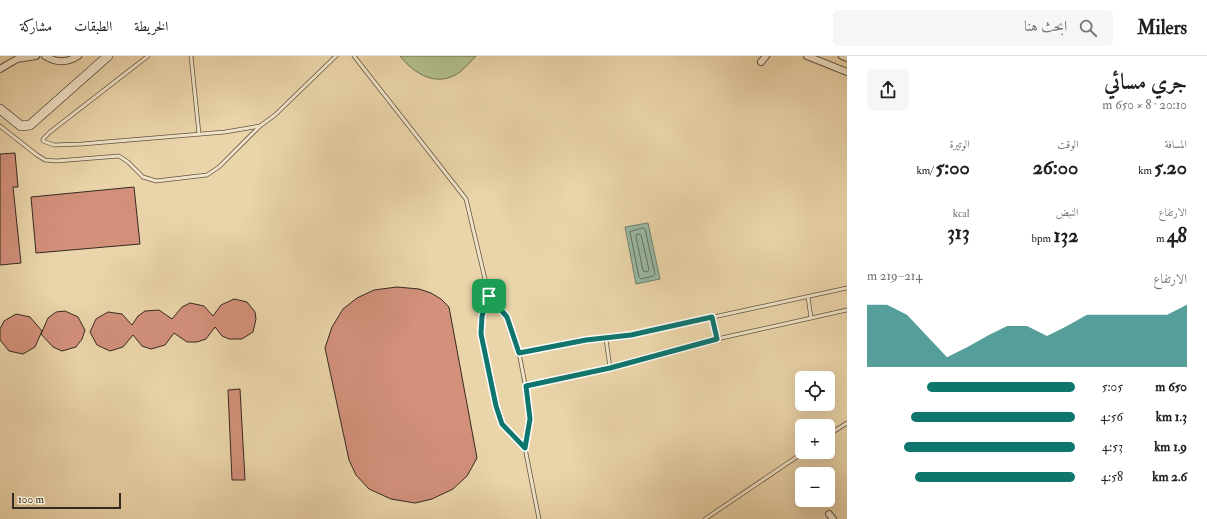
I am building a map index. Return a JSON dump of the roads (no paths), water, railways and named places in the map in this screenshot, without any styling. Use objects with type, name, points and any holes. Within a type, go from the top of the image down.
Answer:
[{"type":"street","points":[[0,69],[16,59],[36,56]]},
{"type":"street","points":[[45,56],[59,62],[72,60],[78,56]]},
{"type":"street","points":[[0,109],[21,126],[30,125],[108,56]]},
{"type":"street","points":[[761,62],[766,56]]},
{"type":"street","points":[[807,56],[847,72]]},
{"type":"street","points":[[842,56],[847,58]]},
{"type":"lane","points":[[148,56],[50,132],[43,139],[43,141],[54,146],[225,132],[260,126]]},
{"type":"lane","points":[[191,56],[200,134]]},
{"type":"lane","points":[[0,126],[45,160],[56,161],[119,156],[128,162],[143,177],[156,181],[207,175],[219,167],[260,126],[275,115],[336,56]]},
{"type":"lane","points":[[354,56],[466,198],[489,296],[507,317],[519,353],[526,386],[530,419],[525,448],[539,519]]},
{"type":"lane","points":[[519,353],[586,340],[606,338],[712,317],[847,288]]},
{"type":"lane","points":[[489,296],[482,316],[481,334],[496,406],[502,424],[525,448]]},
{"type":"lane","points":[[808,297],[811,318]]},
{"type":"lane","points":[[526,386],[610,368],[717,339],[847,310]]},
{"type":"lane","points":[[712,317],[717,339]]},
{"type":"lane","points":[[606,338],[610,368]]},
{"type":"lane","points":[[835,431],[847,422]]},
{"type":"lane","points":[[706,519],[795,458]]},
{"type":"water","points":[[648,223],[660,279],[636,284],[625,227]]}]
